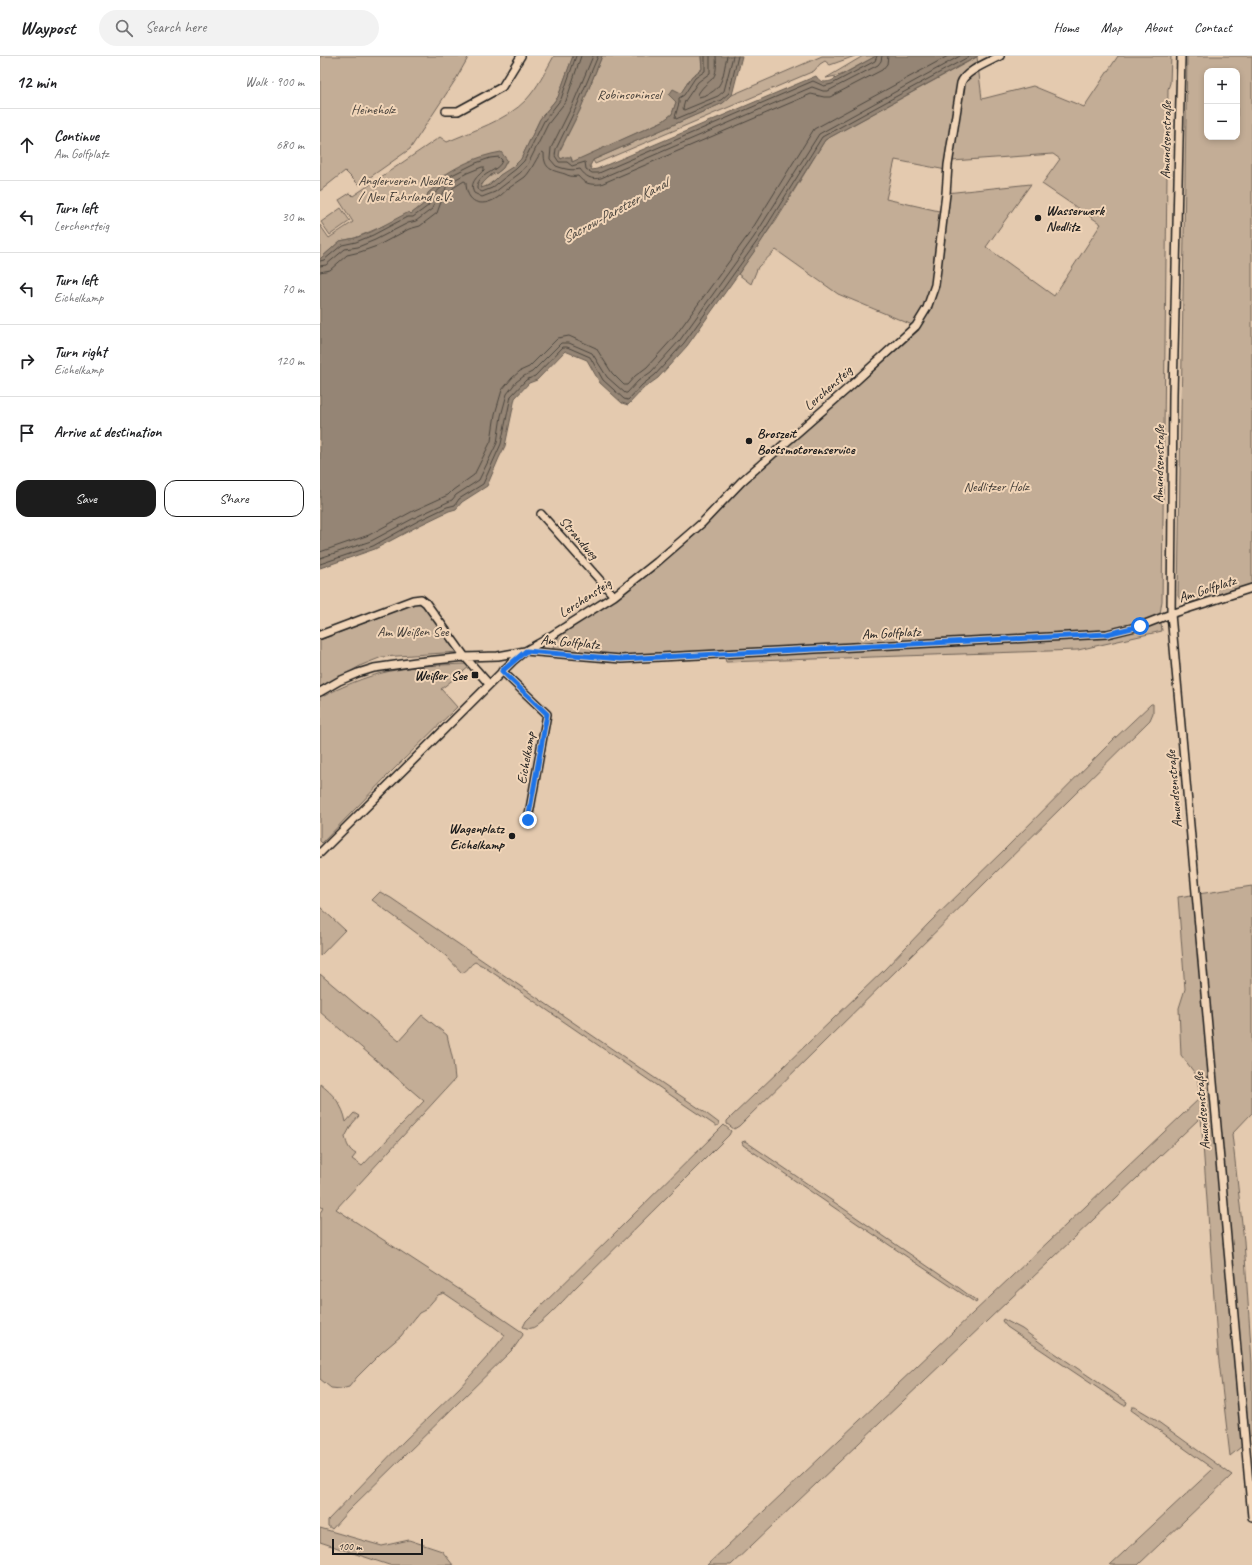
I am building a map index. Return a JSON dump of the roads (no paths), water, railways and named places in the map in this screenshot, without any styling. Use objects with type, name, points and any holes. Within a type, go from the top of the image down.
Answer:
[{"type":"street","points":[[446,111],[458,111],[502,87],[521,56]]},
{"type":"street","name":"Lerchensteig","points":[[320,853],[502,671],[526,651],[614,596],[657,562],[702,523],[742,481],[846,390],[916,326],[927,308],[935,284],[948,165],[962,79],[969,73],[1000,56]]},
{"type":"street","name":"Amundsenstraße","points":[[1181,56],[1173,394],[1171,614],[1252,1517]]},
{"type":"street","name":"Strandweg","points":[[541,514],[614,596]]},
{"type":"street","name":"Am Golfplatz","points":[[526,651],[621,659],[1107,634],[1140,626],[1171,614],[1252,589]]},
{"type":"street","points":[[320,636],[414,600],[421,599],[426,603],[465,657],[489,684]]},
{"type":"street","points":[[320,692],[351,675],[374,668],[397,664],[465,657],[498,656],[526,651]]},
{"type":"street","name":"Eichelkamp","points":[[502,671],[547,714],[528,820]]},
{"type":"water","name":"Sacrow-Paretzer Kanal","points":[[573,56],[602,56],[580,110],[560,150],[559,156],[561,159],[571,157],[572,162],[663,121],[672,114],[676,102],[669,95],[673,89],[681,93],[692,76],[702,69],[701,56],[742,56],[732,95],[723,103],[593,160],[590,166],[592,170],[816,76],[822,82],[831,81],[876,56],[978,56],[825,140],[761,242],[687,346],[658,378],[644,388],[628,405],[622,403],[600,383],[587,360],[565,351],[537,380],[529,383],[515,398],[505,446],[487,486],[462,502],[456,509],[420,525],[375,549],[320,568],[320,259],[340,241],[355,238],[371,232],[409,212],[411,214],[425,203],[428,193],[438,185],[436,181],[467,163],[483,156],[501,152],[507,160],[503,168],[497,173],[492,174],[481,185],[481,188],[490,185],[500,175],[514,166],[521,159],[540,119],[558,97]]},
{"type":"place","name":"Wasserwerk Nedlitz","points":[[1038,218]]},
{"type":"place","name":"Broszeit Bootsmotorenservice","points":[[749,441]]},
{"type":"place","name":"Weißer See","points":[[475,675]]},
{"type":"place","name":"Wagenplatz Eichelkamp","points":[[512,836]]},
{"type":"park label","name":"Robinsoninsel","points":[[629,94]]},
{"type":"park label","name":"Heineholz","points":[[373,109]]},
{"type":"park label","name":"Anglerverein Nedlitz / Neu Fahrland e.V.","points":[[405,188]]},
{"type":"park label","name":"Nedlitzer Holz","points":[[996,486]]},
{"type":"park label","name":"Am Weißen See","points":[[413,631]]}]
